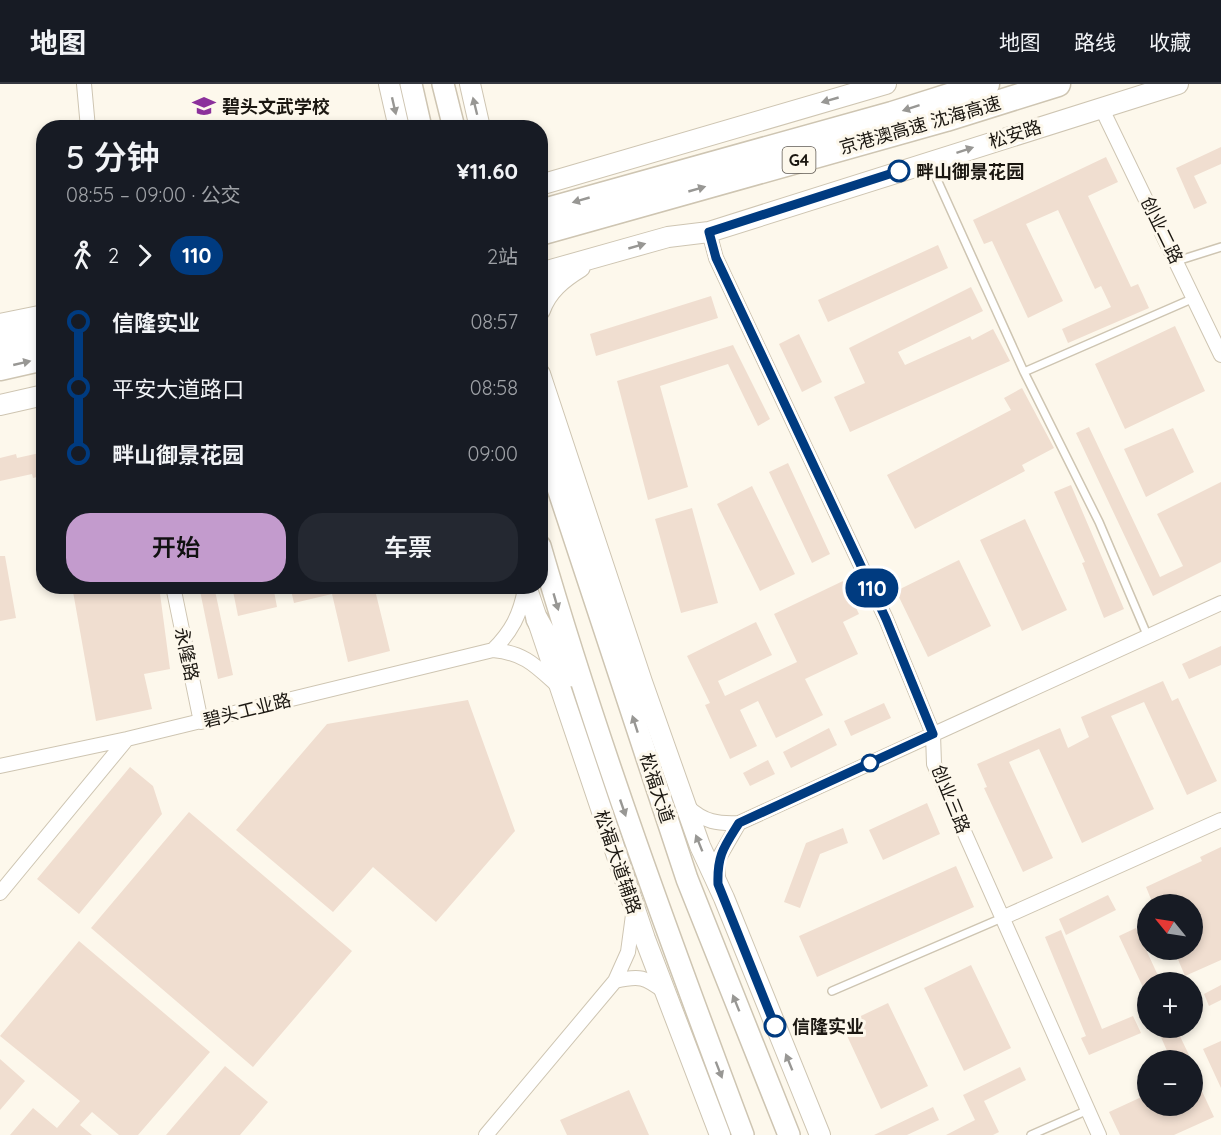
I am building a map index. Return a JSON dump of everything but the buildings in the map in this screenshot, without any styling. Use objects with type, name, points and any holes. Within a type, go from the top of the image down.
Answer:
[{"type":"highway","name":"京港澳高速 沈海高速","points":[[548,210],[892,114],[987,84]]},
{"type":"highway","name":"京港澳高速 沈海高速","points":[[548,231],[946,119],[1058,84]]},
{"type":"highway","points":[[0,345],[36,337]]},
{"type":"highway","points":[[0,368],[36,360]]},
{"type":"main road","points":[[389,84],[397,120]]},
{"type":"main road","points":[[411,84],[419,120]]},
{"type":"main road","points":[[443,84],[452,120]]},
{"type":"main road","points":[[470,84],[478,120]]},
{"type":"main road","points":[[548,183],[886,84]]},
{"type":"main road","name":"松安路","points":[[548,271],[668,237],[709,232],[1178,84]]},
{"type":"main road","points":[[548,293],[564,277],[593,259]]},
{"type":"main road","points":[[0,324],[36,317]]},
{"type":"main road","points":[[0,405],[36,397]]},
{"type":"main road","points":[[548,398],[642,682],[686,805],[820,1135]]},
{"type":"main road","name":"松福大道","points":[[548,458],[687,879],[789,1135]]},
{"type":"main road","points":[[570,464],[607,638]]},
{"type":"main road","points":[[559,491],[642,682]]},
{"type":"main road","name":"松福大道","points":[[548,573],[591,716],[661,917],[743,1135]]},
{"type":"main road","name":"松福大道辅路","points":[[529,594],[557,686],[634,907],[720,1135]]},
{"type":"main road","points":[[537,619],[591,716]]},
{"type":"main road","points":[[802,1095],[807,1135]]},
{"type":"street","points":[[84,84],[87,120]]},
{"type":"street","name":"创业二路","points":[[1101,107],[1221,354]]},
{"type":"street","name":"创业三路","points":[[709,232],[716,258],[886,619],[933,734],[934,764],[1099,1135]]},
{"type":"street","name":"永隆路","points":[[175,594],[201,722]]},
{"type":"street","points":[[493,650],[508,635],[520,615],[524,594]]},
{"type":"street","points":[[686,805],[700,819],[720,824],[739,823],[1221,603]]},
{"type":"street","points":[[493,650],[516,652],[537,666],[557,686]]},
{"type":"street","name":"碧头工业路","points":[[0,766],[201,722],[493,650]]},
{"type":"street","points":[[0,893],[127,739]]},
{"type":"street","points":[[1002,918],[1221,820]]},
{"type":"street","points":[[718,884],[717,861],[739,823]]},
{"type":"street","points":[[486,1135],[615,981],[628,952],[634,907]]},
{"type":"street","points":[[615,981],[637,976],[651,981],[665,993]]},
{"type":"lane","points":[[929,162],[1024,372],[1100,522],[1148,637]]},
{"type":"lane","points":[[1177,261],[1221,247]]},
{"type":"lane","points":[[1024,372],[1195,297]]},
{"type":"lane","points":[[832,991],[1002,918]]},
{"type":"lane","points":[[1030,1135],[1088,1110]]},
{"type":"bus line","name":"110","points":[[775,1026],[718,884],[717,861],[726,844],[739,823],[933,734],[886,619],[716,258],[709,232],[899,171]]},
{"type":"place","name":"碧头文武学校","points":[[204,106]]},
{"type":"place","name":"畔山御景花园","points":[[899,171]]},
{"type":"place","name":"信隆实业","points":[[775,1026]]}]
